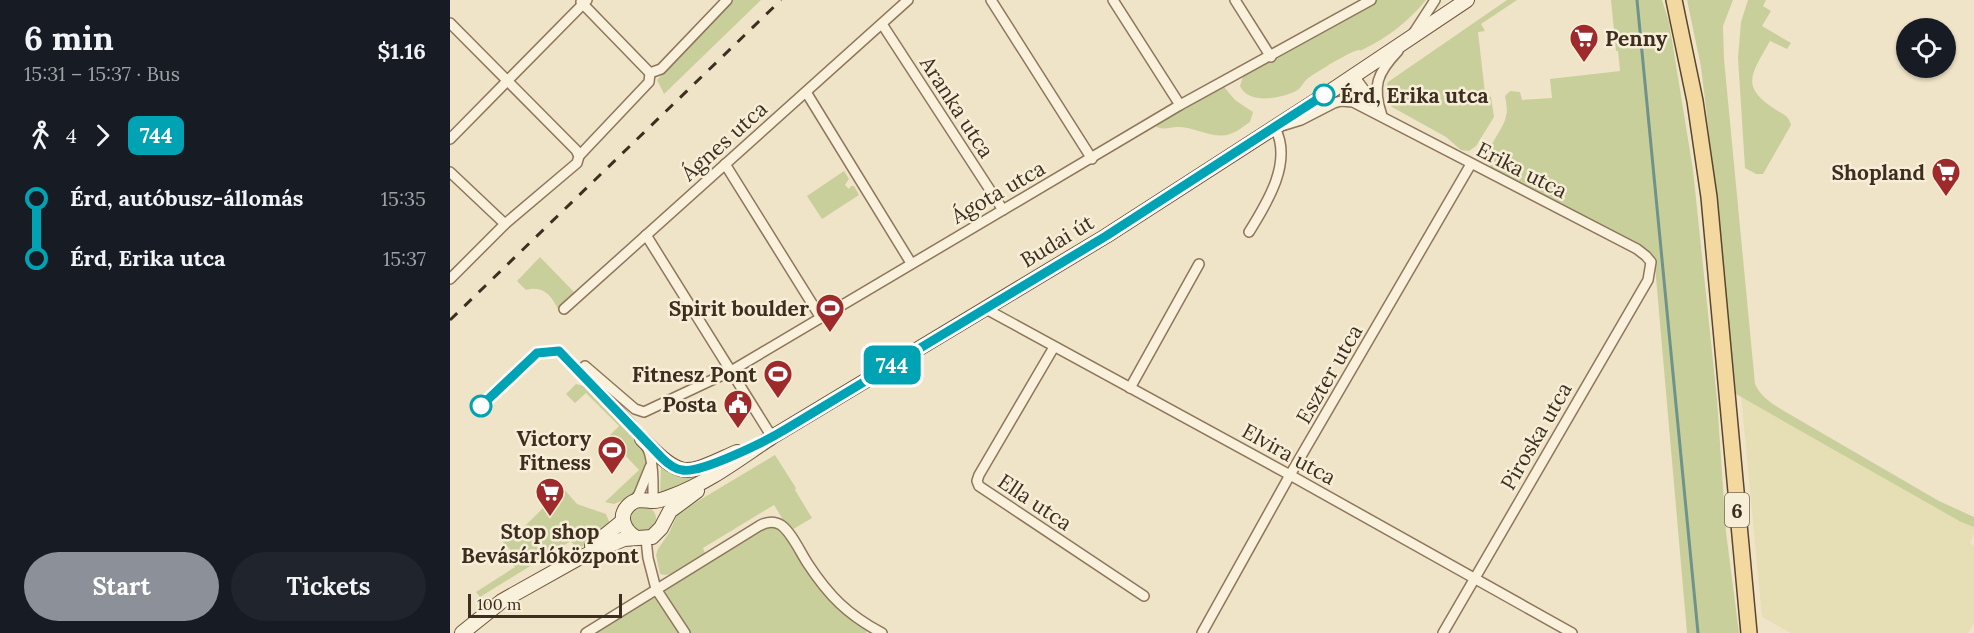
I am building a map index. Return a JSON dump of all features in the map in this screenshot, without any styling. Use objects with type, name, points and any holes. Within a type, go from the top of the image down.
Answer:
[{"type":"main road","name":"Budai út","points":[[462,633],[511,594],[577,559],[614,542],[657,533],[670,512],[722,471],[772,437],[1106,236],[1275,128],[1467,0]]},
{"type":"main road","name":"6","points":[[1674,0],[1695,101],[1709,197],[1749,633]]},
{"type":"main road","points":[[642,439],[668,464],[683,471],[704,467],[772,437]]},
{"type":"main road","name":"Budai út","points":[[577,559],[623,520],[625,510],[634,501],[645,499],[653,501],[682,492],[722,471]]},
{"type":"main road","points":[[653,501],[661,510],[663,522]]},
{"type":"main road","points":[[623,520],[630,534],[640,538]]},
{"type":"street","points":[[650,73],[661,69],[727,0]]},
{"type":"street","name":"Ágnes utca","points":[[564,309],[908,0]]},
{"type":"street","points":[[991,0],[1092,159]]},
{"type":"street","points":[[1113,0],[1180,105]]},
{"type":"street","points":[[1235,0],[1271,57]]},
{"type":"street","name":"Budai út","points":[[1409,40],[1435,0]]},
{"type":"street","points":[[450,139],[583,1],[650,73],[649,82],[579,158],[505,224],[450,279]]},
{"type":"street","name":"Ágota utca","points":[[585,366],[640,411],[645,411],[731,371],[1180,105],[1271,57],[1366,1]]},
{"type":"street","points":[[450,24],[576,150],[579,158]]},
{"type":"street","name":"Aranka utca","points":[[882,24],[1003,210]]},
{"type":"street","points":[[1382,116],[1376,91],[1379,78],[1387,63],[1409,40]]},
{"type":"street","points":[[1354,76],[1355,94],[1360,105]]},
{"type":"street","name":"Erika utca","points":[[1354,76],[1369,94],[1382,116]]},
{"type":"street","points":[[806,92],[911,263]]},
{"type":"street","name":"Erika utca","points":[[1275,128],[1301,120],[1334,103],[1348,101],[1360,105],[1637,249],[1646,256]]},
{"type":"street","points":[[1249,232],[1265,206],[1280,164],[1281,142],[1275,128]]},
{"type":"street","points":[[725,164],[821,318]]},
{"type":"street","name":"Eszter utca","points":[[1202,633],[1290,475],[1471,164]]},
{"type":"street","points":[[450,172],[505,224]]},
{"type":"street","points":[[646,235],[772,437]]},
{"type":"street","name":"Piroska utca","points":[[1443,633],[1648,280],[1650,262],[1646,256]]},
{"type":"street","points":[[1130,388],[1199,264]]},
{"type":"street","name":"Elvira utca","points":[[986,309],[1290,475],[1572,633]]},
{"type":"street","name":"Ella utca","points":[[1054,346],[977,481],[979,486],[1144,596]]},
{"type":"street","points":[[585,376],[647,447],[651,462],[653,501]]},
{"type":"street","points":[[634,501],[648,475],[651,462]]},
{"type":"street","points":[[586,633],[759,526],[772,522],[782,526],[832,595],[868,630],[882,633]]},
{"type":"street","points":[[640,538],[656,589],[685,633]]},
{"type":"shaded area","points":[[1741,395],[1961,522],[1974,527],[1970,543],[1974,546],[1974,623],[1968,633],[1791,633],[1762,617]]},
{"type":"green space","points":[[731,0],[761,0],[664,94],[657,80]]},
{"type":"green space","points":[[1375,0],[1426,0],[1413,15],[1390,34],[1373,45],[1352,52],[1330,64],[1307,79],[1294,92],[1280,97],[1256,98],[1244,92],[1240,86],[1243,76]]},
{"type":"green space","points":[[1507,0],[1517,0],[1481,24],[1485,31],[1478,32],[1485,93],[1491,97],[1494,117],[1476,146],[1469,151],[1461,150],[1446,137],[1392,107],[1386,95],[1388,82]]},
{"type":"green space","points":[[1611,0],[1662,0],[1669,22],[1693,170],[1717,399],[1726,532],[1739,633],[1687,633],[1655,266],[1647,249],[1497,173],[1488,159],[1492,145],[1504,123],[1507,111],[1505,96],[1510,91],[1520,92],[1522,100],[1552,98],[1550,79],[1620,71]]},
{"type":"green space","points":[[1687,0],[1733,0],[1723,26],[1724,59],[1757,389],[1784,411],[1939,501],[1974,517],[1974,527],[1961,522],[1736,394],[1701,67]]},
{"type":"green space","points":[[1748,0],[1766,0],[1763,6],[1771,11],[1762,26],[1791,43],[1787,49],[1770,41],[1752,80],[1758,95],[1786,116],[1791,125],[1763,174],[1756,174],[1745,168],[1738,58],[1741,22]]},
{"type":"green space","points":[[1224,87],[1235,100],[1253,112],[1250,122],[1235,132],[1218,135],[1178,127],[1164,129],[1155,126]]},
{"type":"green space","points":[[844,171],[849,179],[845,185],[849,189],[854,186],[859,195],[822,219],[807,196]]},
{"type":"green space","points":[[540,257],[575,293],[558,309],[546,292],[537,289],[526,290],[517,281]]},
{"type":"green space","points":[[576,384],[584,386],[618,419],[642,446],[646,455],[646,469],[638,487],[629,497],[614,504],[605,502],[639,470],[608,437],[619,426],[586,393],[575,403],[566,394]]},
{"type":"green space","points":[[775,455],[812,518],[790,531],[774,505],[703,548],[705,553],[670,574],[660,574],[656,555],[678,513]]},
{"type":"green space","points":[[661,465],[704,471],[707,475],[660,496]]},
{"type":"green space","points":[[563,488],[577,504],[606,514],[610,524],[577,550],[571,541],[480,597],[476,592],[515,567],[513,565],[520,560],[501,540],[508,533],[513,538]]},
{"type":"green space","points":[[643,506],[652,510],[656,519],[652,528],[643,532],[634,528],[630,519],[634,510]]},
{"type":"green space","points":[[777,524],[817,578],[870,626],[866,633],[586,633],[759,526]]},
{"type":"waterway","points":[[1637,0],[1698,633]]},
{"type":"railway","points":[[450,320],[781,0]]},
{"type":"bus line","name":"744","points":[[481,406],[537,353],[559,351],[668,464],[683,471],[698,469],[786,429],[1106,236],[1324,95]]},
{"type":"place","name":"Penny","points":[[1584,64]]},
{"type":"place","name":"Érd, Erika utca","points":[[1324,95]]},
{"type":"place","name":"Shopland","points":[[1946,198]]},
{"type":"place","name":"Spirit boulder","points":[[830,334]]},
{"type":"place","name":"Fitnesz Pont","points":[[778,400]]},
{"type":"place","name":"Posta","points":[[738,430]]},
{"type":"place","name":"Victory Fitness","points":[[612,476]]},
{"type":"place","name":"Stop shop Bevásárlóközpont","points":[[550,518]]}]
